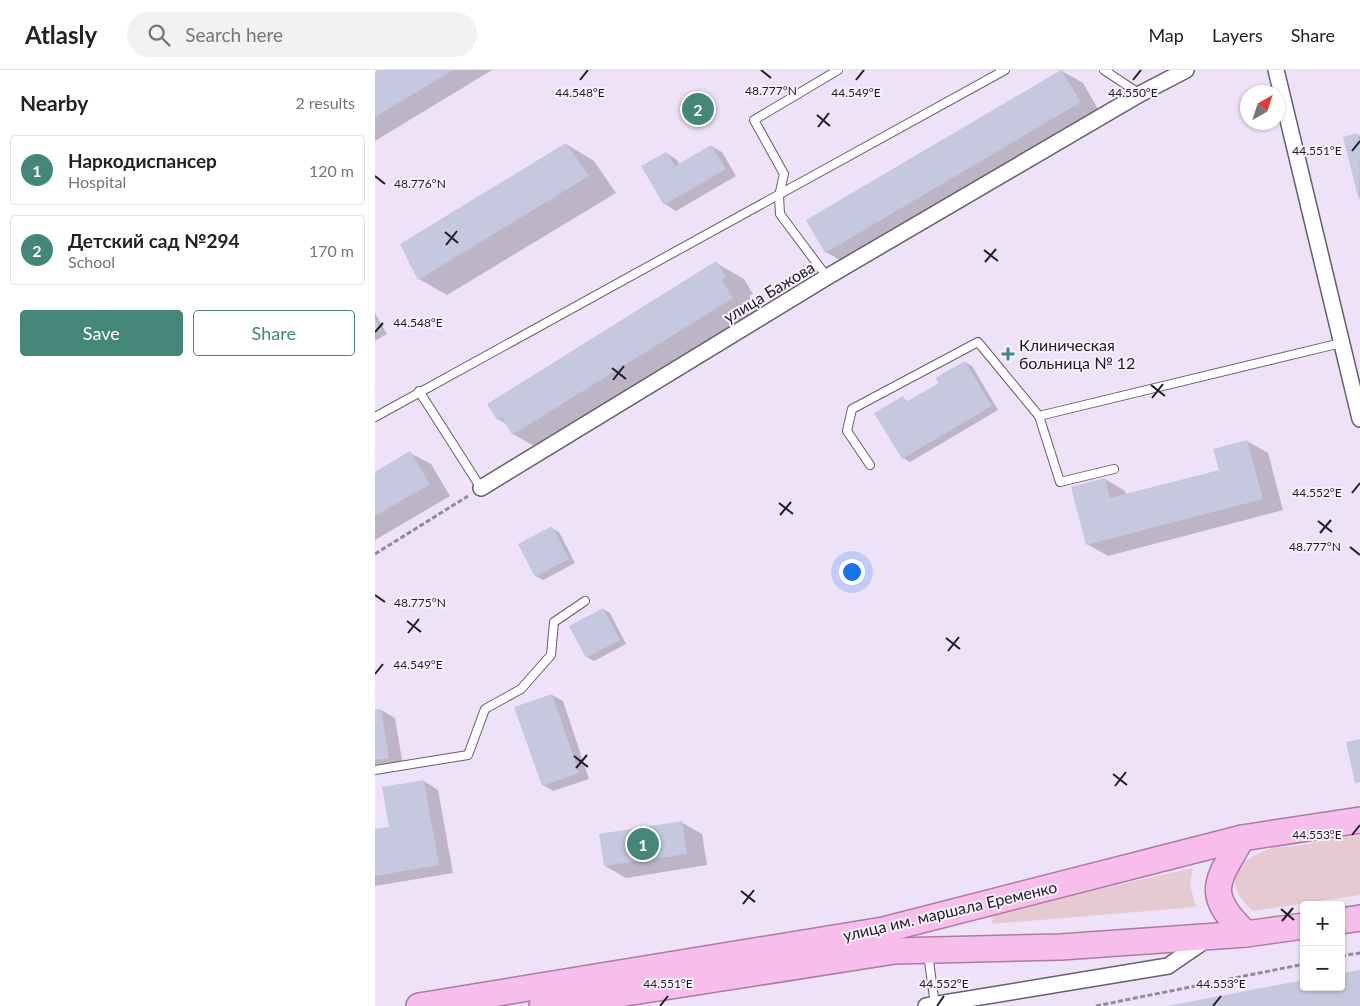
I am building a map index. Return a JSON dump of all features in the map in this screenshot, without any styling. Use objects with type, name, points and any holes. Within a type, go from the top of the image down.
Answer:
[{"type":"highway","name":"улица им. маршала Еременко","points":[[419,1006],[883,930],[1242,838],[1360,820]]},
{"type":"highway","points":[[1242,838],[1222,873],[1218,895],[1227,915],[1246,934]]},
{"type":"highway","points":[[1345,920],[1360,918]]},
{"type":"highway","name":"улица им. маршала Еременко","points":[[542,1006],[895,951],[1061,947],[1211,937],[1300,927]]},
{"type":"street","name":"улица Бажова","points":[[481,488],[827,277],[1140,94],[1186,70]]},
{"type":"street","points":[[1276,70],[1360,419]]},
{"type":"street","points":[[931,1005],[1168,966],[1211,937]]},
{"type":"lane","points":[[827,277],[780,214],[779,196],[784,174],[754,120],[838,70]]},
{"type":"lane","points":[[375,417],[419,391],[779,196],[1005,70]]},
{"type":"lane","points":[[1104,70],[1140,94]]},
{"type":"lane","points":[[870,465],[847,431],[852,409],[978,342],[1039,416],[1060,482],[1114,469]]},
{"type":"lane","points":[[1039,416],[1341,342]]},
{"type":"lane","points":[[419,391],[481,488]]},
{"type":"lane","points":[[375,770],[468,755],[485,709],[521,690],[551,654],[554,622],[585,601]]},
{"type":"lane","points":[[928,950],[931,1005]]},
{"type":"path","points":[[375,554],[481,488]]},
{"type":"path","points":[[1345,955],[1360,952]]},
{"type":"path","points":[[1096,1006],[1300,965]]},
{"type":"shaded area","points":[[1360,835],[1360,895],[1320,901],[1300,901],[1300,904],[1253,911],[1238,894],[1235,877],[1238,870],[1253,856],[1264,851]]},
{"type":"shaded area","points":[[1193,868],[1190,885],[1196,907],[992,924],[993,913]]},
{"type":"building","points":[[378,70],[453,70],[375,117],[375,72]]},
{"type":"building","points":[[1061,70],[1081,102],[825,253],[806,220]]},
{"type":"building","points":[[1357,133],[1360,145],[1359,201],[1343,137]]},
{"type":"building","points":[[566,143],[589,176],[418,280],[400,244]]},
{"type":"building","points":[[711,145],[726,169],[664,205],[641,166],[666,152],[675,166]]},
{"type":"building","points":[[716,261],[726,277],[722,280],[733,298],[512,435],[502,417],[497,420],[487,404]]},
{"type":"building","points":[[375,319],[381,330],[375,333]]},
{"type":"building","points":[[965,361],[992,406],[902,459],[874,413],[903,396],[906,402],[939,383],[935,378]]},
{"type":"building","points":[[1247,440],[1263,499],[1086,545],[1071,487],[1105,478],[1110,498],[1219,470],[1213,449]]},
{"type":"building","points":[[410,451],[430,484],[375,516],[375,472]]},
{"type":"building","points":[[552,526],[569,559],[535,577],[518,544]]},
{"type":"building","points":[[603,608],[620,640],[586,658],[569,626]]},
{"type":"building","points":[[552,694],[579,773],[542,786],[514,707]]},
{"type":"building","points":[[381,709],[389,758],[375,760],[375,710]]},
{"type":"building","points":[[1360,739],[1360,782],[1355,783],[1346,742]]},
{"type":"building","points":[[424,780],[439,865],[375,876],[375,829],[389,827],[382,787]]},
{"type":"building","points":[[682,821],[687,854],[604,866],[599,834]]},
{"type":"building","points":[[1360,970],[1360,1006],[1168,1006],[1300,981],[1300,991],[1345,991],[1345,972]]},
{"type":"place","name":"Детский сад №294","points":[[698,109]]},
{"type":"place","name":"Клиническая больница № 12","points":[[1008,354]]},
{"type":"place","name":"Наркодиспансер","points":[[643,844]]}]
